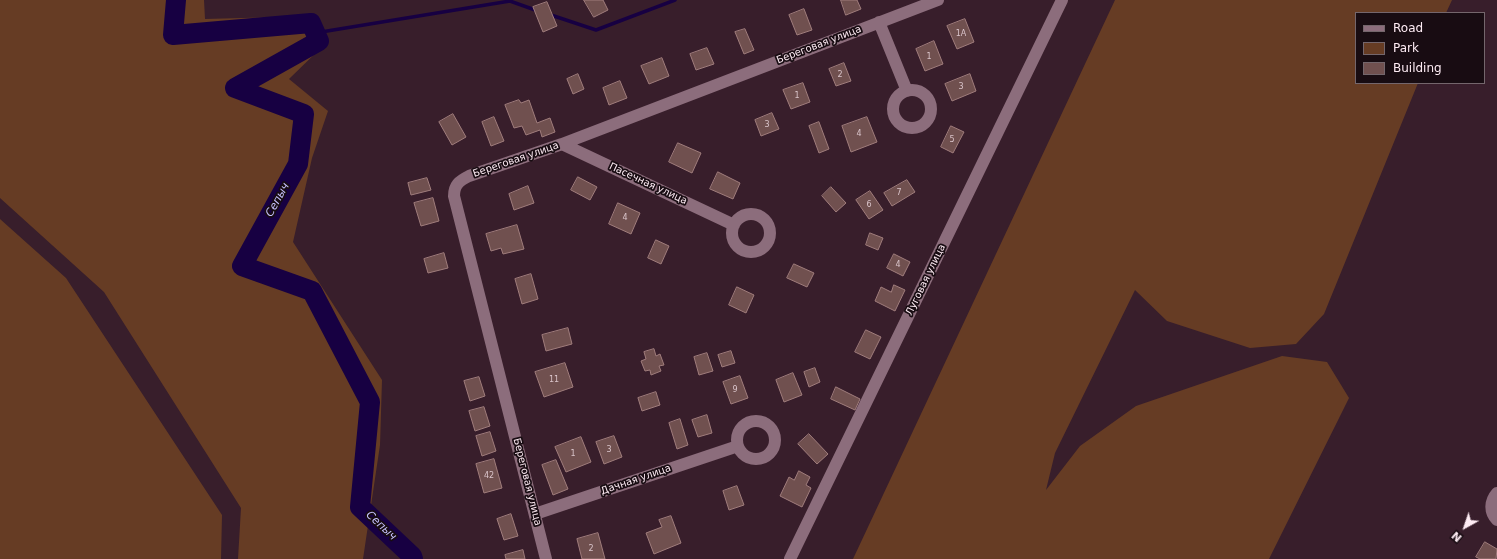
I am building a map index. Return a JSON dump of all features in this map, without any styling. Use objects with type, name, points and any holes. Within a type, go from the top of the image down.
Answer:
[{"type":"street","name":"Береговая улица","points":[[546,559],[457,209],[454,188],[459,182],[469,176],[562,144],[938,0]]},
{"type":"street","name":"Луговая улица","points":[[790,559],[1062,0]]},
{"type":"street","points":[[879,22],[907,91]]},
{"type":"street","name":"Пасечная улица","points":[[562,144],[734,225]]},
{"type":"street","name":"Дачная улица","points":[[535,514],[738,446]]},
{"type":"street","points":[[1497,493],[1491,505],[1492,511],[1497,520]]},
{"type":"green space","points":[[0,0],[204,0],[205,19],[318,16],[326,43],[289,79],[328,111],[312,158],[293,242],[382,380],[380,445],[363,559],[238,559],[241,508],[104,292],[0,198]]},
{"type":"green space","points":[[1115,0],[1452,0],[1446,12],[1355,12],[1355,84],[1418,84],[1324,314],[1296,344],[1250,348],[1167,321],[1135,290],[1055,453],[1046,490],[1080,446],[1136,406],[1282,356],[1327,362],[1349,398],[1269,559],[853,559]]},
{"type":"green space","points":[[0,219],[66,278],[222,515],[221,559],[0,559]]},
{"type":"building","points":[[584,0],[603,0],[608,10],[594,17]]},
{"type":"building","points":[[841,0],[857,0],[861,9],[846,15]]},
{"type":"building","points":[[547,2],[557,26],[543,32],[533,7]]},
{"type":"building","points":[[804,9],[812,30],[797,35],[789,15]]},
{"type":"building","points":[[965,19],[974,42],[957,49],[947,26]]},
{"type":"building","points":[[745,29],[754,50],[744,54],[735,32]]},
{"type":"building","points":[[934,41],[943,64],[925,71],[916,49]]},
{"type":"building","points":[[707,48],[714,64],[696,70],[690,54]]},
{"type":"building","points":[[662,58],[669,76],[649,84],[641,66]]},
{"type":"building","points":[[844,63],[851,81],[836,86],[829,69]]},
{"type":"building","points":[[578,74],[584,89],[573,94],[567,79]]},
{"type":"building","points":[[970,74],[976,91],[952,101],[945,84]]},
{"type":"building","points":[[620,81],[627,98],[609,105],[603,88]]},
{"type":"building","points":[[803,83],[810,102],[791,109],[783,90]]},
{"type":"building","points":[[519,100],[521,103],[529,100],[537,123],[550,118],[555,132],[542,137],[540,130],[526,135],[522,126],[514,128],[505,105]]},
{"type":"building","points":[[772,113],[779,129],[761,136],[755,120]]},
{"type":"building","points":[[453,114],[466,137],[452,145],[439,122]]},
{"type":"building","points":[[494,117],[504,141],[491,146],[482,122]]},
{"type":"building","points":[[867,117],[877,142],[851,152],[842,126]]},
{"type":"building","points":[[819,122],[829,149],[819,153],[809,126]]},
{"type":"building","points":[[951,126],[964,132],[953,153],[941,147]]},
{"type":"building","points":[[678,143],[701,153],[692,173],[669,162]]},
{"type":"building","points":[[718,172],[740,183],[733,199],[710,189]]},
{"type":"building","points":[[578,177],[597,187],[590,200],[571,190]]},
{"type":"building","points":[[427,178],[431,190],[411,195],[408,183]]},
{"type":"building","points":[[907,180],[915,192],[892,206],[884,193]]},
{"type":"building","points":[[528,186],[534,203],[514,210],[509,194]]},
{"type":"building","points":[[831,187],[846,203],[836,212],[822,196]]},
{"type":"building","points":[[870,191],[883,210],[869,219],[856,200]]},
{"type":"building","points":[[433,198],[439,221],[421,226],[414,203]]},
{"type":"building","points":[[618,203],[640,213],[631,234],[609,224]]},
{"type":"building","points":[[517,225],[524,249],[503,254],[501,248],[491,251],[486,234]]},
{"type":"building","points":[[870,233],[883,238],[878,250],[866,245]]},
{"type":"building","points":[[656,240],[669,246],[661,264],[648,258]]},
{"type":"building","points":[[444,253],[448,268],[428,273],[424,259]]},
{"type":"building","points":[[894,254],[910,262],[903,276],[887,268]]},
{"type":"building","points":[[794,264],[814,273],[807,287],[787,278]]},
{"type":"building","points":[[531,274],[538,299],[522,304],[515,279]]},
{"type":"building","points":[[894,285],[905,290],[895,311],[875,301],[881,287],[891,292]]},
{"type":"building","points":[[737,287],[754,295],[746,313],[729,305]]},
{"type":"building","points":[[568,328],[572,344],[546,351],[542,335]]},
{"type":"building","points":[[866,330],[881,337],[870,359],[855,352]]},
{"type":"building","points":[[654,349],[656,356],[660,354],[664,365],[659,366],[661,371],[651,375],[650,370],[645,371],[641,361],[646,359],[644,352]]},
{"type":"building","points":[[731,351],[735,363],[722,367],[718,355]]},
{"type":"building","points":[[707,353],[713,371],[699,375],[694,357]]},
{"type":"building","points":[[565,363],[573,387],[544,397],[535,372]]},
{"type":"building","points":[[815,368],[820,382],[809,387],[804,372]]},
{"type":"building","points":[[793,373],[802,395],[784,402],[776,380]]},
{"type":"building","points":[[740,376],[748,398],[731,404],[723,382]]},
{"type":"building","points":[[479,377],[485,396],[470,401],[464,381]]},
{"type":"building","points":[[836,387],[860,399],[855,410],[831,399]]},
{"type":"building","points":[[656,392],[660,405],[642,411],[638,398]]},
{"type":"building","points":[[484,407],[490,426],[475,431],[469,411]]},
{"type":"building","points":[[707,415],[712,433],[698,437],[692,420]]},
{"type":"building","points":[[680,419],[688,445],[677,449],[669,423]]},
{"type":"building","points":[[490,432],[496,451],[482,456],[476,436]]},
{"type":"building","points":[[809,434],[828,454],[817,464],[798,444]]},
{"type":"building","points":[[614,436],[622,457],[604,464],[596,442]]},
{"type":"building","points":[[581,437],[591,462],[566,472],[555,447]]},
{"type":"building","points":[[494,459],[502,488],[484,493],[476,464]]},
{"type":"building","points":[[556,460],[568,489],[553,495],[542,465]]},
{"type":"building","points":[[799,471],[810,477],[806,485],[811,488],[802,507],[780,496],[789,477],[794,480]]},
{"type":"building","points":[[737,486],[744,505],[729,510],[723,491]]},
{"type":"building","points":[[511,514],[518,536],[504,540],[497,519]]},
{"type":"building","points":[[671,516],[681,543],[654,554],[646,533],[662,527],[659,520]]},
{"type":"building","points":[[598,533],[605,559],[582,559],[577,539]]},
{"type":"building","points":[[1485,542],[1497,549],[1496,559],[1480,559],[1476,557]]},
{"type":"building","points":[[523,550],[525,559],[506,559],[505,555]]},
{"type":"waterway","name":"Сепыч","points":[[176,0],[173,35],[311,23],[319,41],[235,88],[304,114],[298,164],[242,266],[312,291],[370,402],[360,507],[412,556],[413,559]]},
{"type":"waterway","points":[[548,14],[596,30],[675,0]]},
{"type":"waterway","points":[[315,33],[510,1],[538,11]]}]
